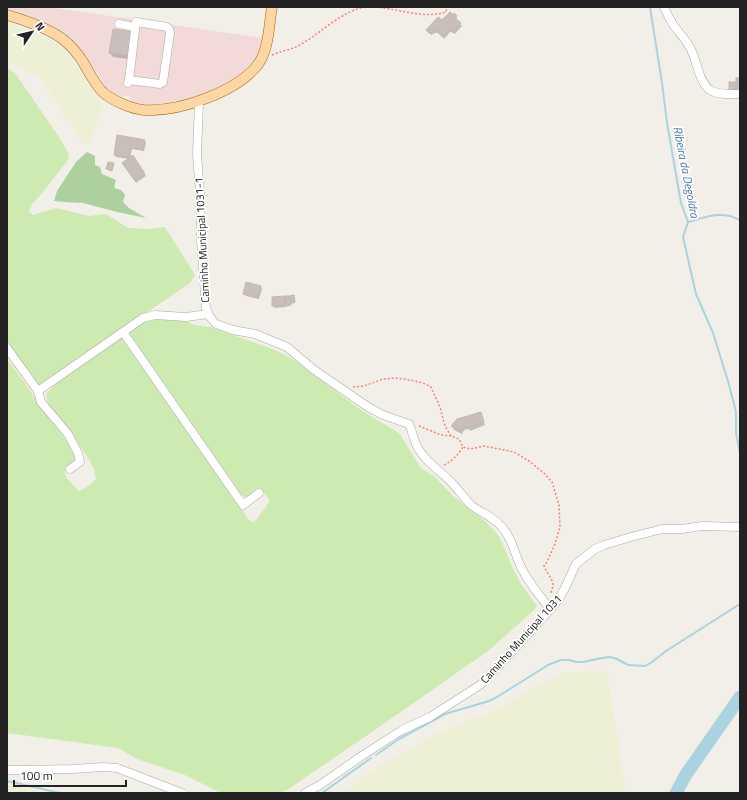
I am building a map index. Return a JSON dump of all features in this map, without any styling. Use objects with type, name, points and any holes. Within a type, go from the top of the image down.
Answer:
[{"type":"main road","points":[[7,15],[37,26],[65,40],[73,48],[105,94],[126,106],[142,110],[165,110],[212,96],[249,75],[259,63],[264,53],[272,7]]},
{"type":"street","points":[[664,7],[674,27],[694,54],[704,83],[709,89],[716,92],[740,94]]},
{"type":"street","points":[[136,22],[166,27],[169,29],[170,33],[163,82],[160,84],[128,81],[135,27],[136,22]]},
{"type":"street","points":[[119,24],[135,27]]},
{"type":"street","name":"Caminho Municipal 1031-1","points":[[199,101],[197,155],[200,192],[201,240],[206,308],[208,314],[216,324],[233,330],[255,334],[287,347],[313,370],[357,400],[383,415],[409,424]]},
{"type":"street","points":[[38,391],[143,318],[155,315],[186,317],[208,314]]},
{"type":"street","points":[[122,332],[243,505],[259,494]]},
{"type":"street","points":[[7,348],[38,391],[42,402],[68,434],[78,453],[80,462],[70,469]]},
{"type":"street","points":[[409,424],[413,431],[416,444],[432,465],[451,482],[461,495],[472,505],[494,518],[502,527],[510,539],[521,567],[529,582],[551,608]]},
{"type":"street","name":"Caminho Municipal 1031","points":[[305,793],[320,786],[402,730],[430,717],[480,685],[551,608],[564,590],[576,564],[594,550],[631,536],[662,529],[682,529],[702,526],[740,527]]},
{"type":"street","points":[[7,770],[103,767],[117,768],[182,793]]},
{"type":"path","points":[[259,63],[276,54],[298,46],[338,19],[357,9],[376,8],[426,14],[440,14],[446,12],[447,7]]},
{"type":"path","points":[[339,387],[364,386],[383,379],[396,378],[423,383],[431,387],[440,407],[445,426],[451,436]]},
{"type":"path","points":[[409,424],[441,435],[451,436],[459,440],[463,447]]},
{"type":"path","points":[[463,447],[470,448],[484,446],[514,452],[529,461],[552,482],[559,505],[560,527],[555,544],[544,566],[545,571],[552,580],[553,586],[551,592],[551,608]]},
{"type":"path","points":[[432,465],[442,465],[448,463],[460,452],[463,447]]},
{"type":"shaded area","points":[[7,7],[48,7],[263,38],[254,61],[239,75],[215,90],[181,101],[163,104],[140,105],[133,103],[129,96],[119,98],[107,88],[80,49],[70,38],[56,28],[7,11]]},
{"type":"green space","points":[[7,22],[50,39],[59,45],[104,104],[89,144],[84,144],[41,79],[7,64]]},
{"type":"green space","points":[[7,68],[15,73],[69,154],[68,160],[32,204],[29,211],[33,215],[56,208],[89,216],[106,214],[128,228],[147,229],[165,227],[195,275],[190,283],[42,385],[37,385],[33,381],[7,344]]},
{"type":"green space","points":[[87,152],[95,156],[95,165],[100,167],[102,174],[116,180],[114,188],[121,190],[125,195],[123,202],[129,208],[146,218],[83,203],[54,201],[57,191],[76,162]]},
{"type":"green space","points":[[155,318],[184,320],[195,325],[210,327],[275,350],[291,358],[361,410],[399,433],[421,468],[435,477],[452,495],[487,523],[499,536],[521,584],[537,606],[488,651],[287,790],[278,793],[221,793],[185,775],[137,759],[118,748],[7,733],[7,359],[69,444],[75,457],[74,462],[65,471],[66,477],[79,491],[90,485],[96,479],[94,468],[79,444],[48,404],[46,394],[72,370],[122,337],[249,520],[253,522],[256,520],[270,501],[264,493],[258,490],[246,497],[239,495],[129,333],[144,321]]},
{"type":"green space","points":[[607,671],[626,793],[343,793],[370,772],[433,735],[493,711],[562,673]]},
{"type":"green space","points":[[7,785],[22,787],[46,793],[7,793]]},
{"type":"building","points":[[450,12],[457,16],[455,18],[461,23],[453,33],[450,30],[443,37],[436,31],[429,33],[426,30],[438,17],[442,20]]},
{"type":"building","points":[[113,29],[132,32],[128,56],[109,53]]},
{"type":"building","points":[[736,78],[740,78],[740,91],[736,91]]},
{"type":"building","points":[[729,82],[736,82],[736,90],[729,90]]},
{"type":"building","points":[[117,135],[145,140],[143,150],[131,148],[129,158],[114,155]]},
{"type":"building","points":[[133,155],[145,174],[135,181],[122,163]]},
{"type":"building","points":[[108,162],[114,163],[112,171],[106,169]]},
{"type":"building","points":[[246,282],[261,286],[258,298],[243,294]]},
{"type":"building","points":[[294,295],[295,302],[290,303],[289,296]]},
{"type":"building","points":[[285,296],[286,306],[272,306],[272,297]]},
{"type":"building","points":[[285,296],[289,296],[291,305],[286,306]]},
{"type":"building","points":[[481,412],[484,422],[467,428],[467,426],[463,427],[460,431],[451,426],[457,419]]},
{"type":"waterway","name":"Ribeira da Degoldra","points":[[650,7],[667,123],[681,203],[688,222],[683,237],[696,294],[713,333],[728,381],[736,412],[736,433],[740,453]]},
{"type":"waterway","points":[[688,222],[714,215],[727,215],[740,220]]},
{"type":"waterway","points":[[376,755],[399,739],[445,714],[489,701],[548,665],[561,660],[583,662],[610,657],[628,665],[645,666],[740,604]]},
{"type":"waterway","points":[[676,793],[685,776],[740,697]]},
{"type":"waterway","points":[[322,793],[371,758]]},
{"type":"waterway","points":[[7,781],[60,793]]}]
